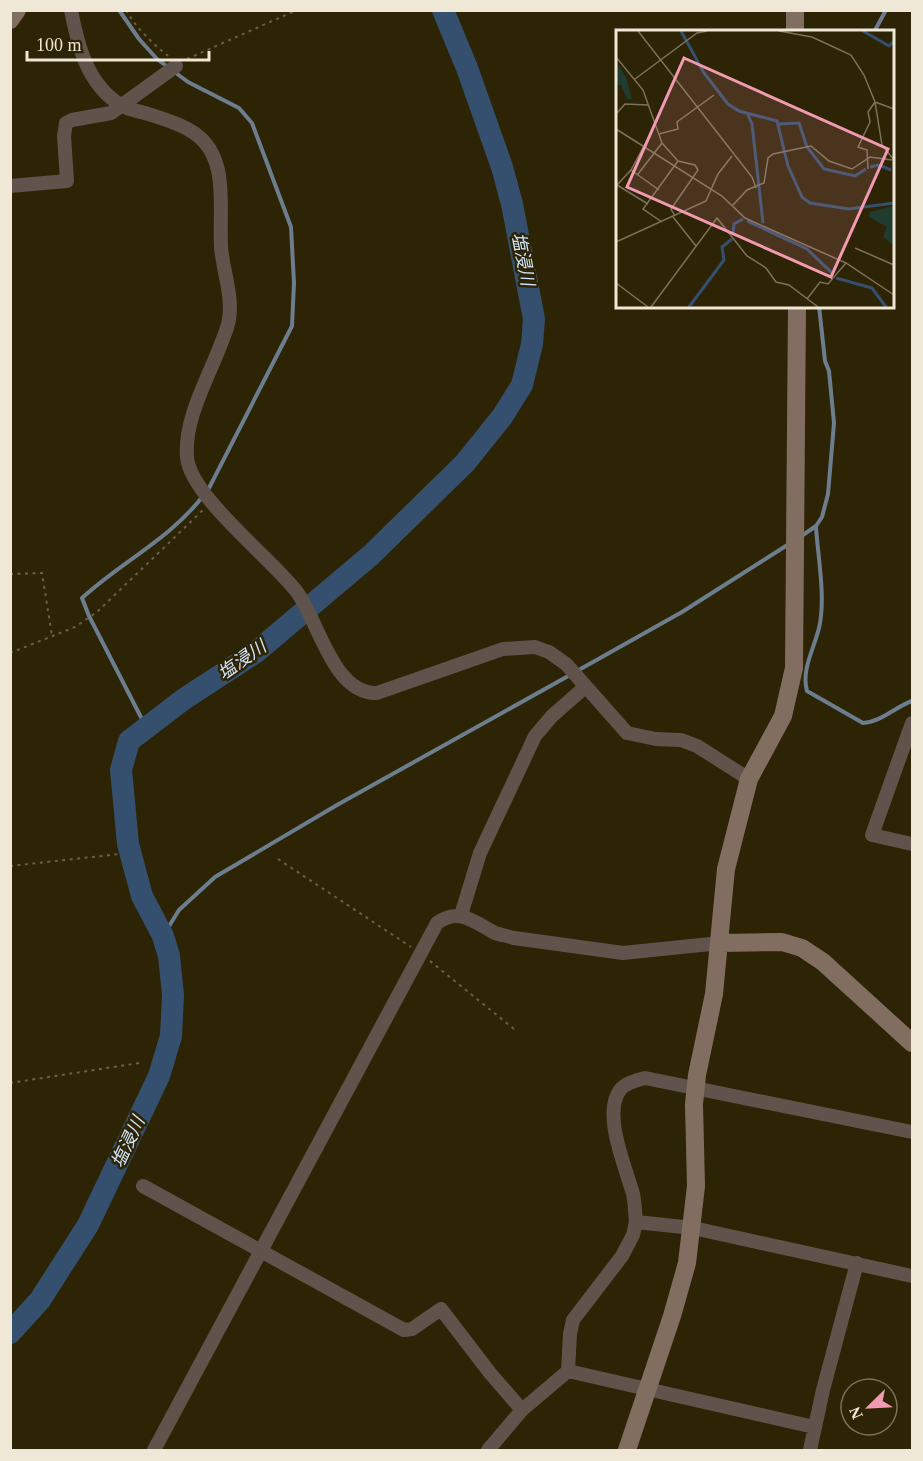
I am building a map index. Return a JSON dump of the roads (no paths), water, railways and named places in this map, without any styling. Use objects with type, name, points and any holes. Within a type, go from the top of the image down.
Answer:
[{"type":"street","points":[[10,21],[17,10]]},
{"type":"street","points":[[71,10],[77,45],[97,84],[120,105],[173,122],[198,135],[209,147],[217,162],[220,183],[221,249],[229,319],[191,421],[186,455],[188,468],[212,502],[300,596],[339,671],[352,686],[366,693],[377,693],[503,649],[536,647],[549,652],[566,664],[627,734],[681,740],[697,746],[748,779]]},
{"type":"street","points":[[795,10],[795,30]]},
{"type":"street","points":[[10,186],[67,181],[64,136],[66,123],[111,113],[178,65]]},
{"type":"street","points":[[627,1450],[672,1316],[687,1263],[693,1228],[696,1186],[694,1134],[696,1087],[704,1034],[714,994],[726,869],[748,779],[783,716],[789,696],[794,657],[797,308]]},
{"type":"street","points":[[461,915],[480,853],[535,736],[552,716],[585,687]]},
{"type":"street","points":[[912,723],[872,835],[912,844]]},
{"type":"street","points":[[154,1450],[437,923],[453,915],[461,915],[498,934],[514,938],[623,953],[720,943],[782,942],[802,948],[823,962],[912,1043]]},
{"type":"street","points":[[488,1450],[522,1410],[568,1371],[573,1320],[622,1256],[633,1235],[636,1222],[633,1196],[615,1128],[613,1110],[620,1090],[633,1081],[645,1078],[912,1132]]},
{"type":"street","points":[[143,1186],[404,1330],[412,1329],[441,1310],[522,1410]]},
{"type":"street","points":[[636,1222],[693,1228],[912,1276]]},
{"type":"street","points":[[810,1450],[857,1263]]},
{"type":"street","points":[[568,1371],[814,1427]]},
{"type":"waterway","points":[[119,10],[139,39],[157,59],[188,82],[239,108],[252,123],[291,227],[294,283],[292,326],[208,490]]},
{"type":"waterway","name":"塩浸川","points":[[10,1333],[40,1300],[88,1225],[159,1076],[171,1036],[173,995],[169,956],[163,936],[142,896],[128,844],[121,770],[129,741],[184,699],[256,652],[371,555],[465,463],[502,417],[522,385],[532,344],[534,319],[512,204],[502,167],[467,68],[443,10]]},
{"type":"waterway","points":[[875,30],[886,10]]},
{"type":"waterway","points":[[800,537],[816,526],[822,517],[828,494],[834,423],[819,308]]},
{"type":"waterway","points":[[146,727],[82,598],[176,525],[203,496]]},
{"type":"waterway","points":[[816,527],[822,604],[819,628],[807,667],[807,691],[863,723],[876,720],[912,701]]},
{"type":"waterway","points":[[577,671],[682,612],[789,544]]},
{"type":"waterway","points":[[163,936],[179,910],[215,877],[337,805],[570,675]]}]
